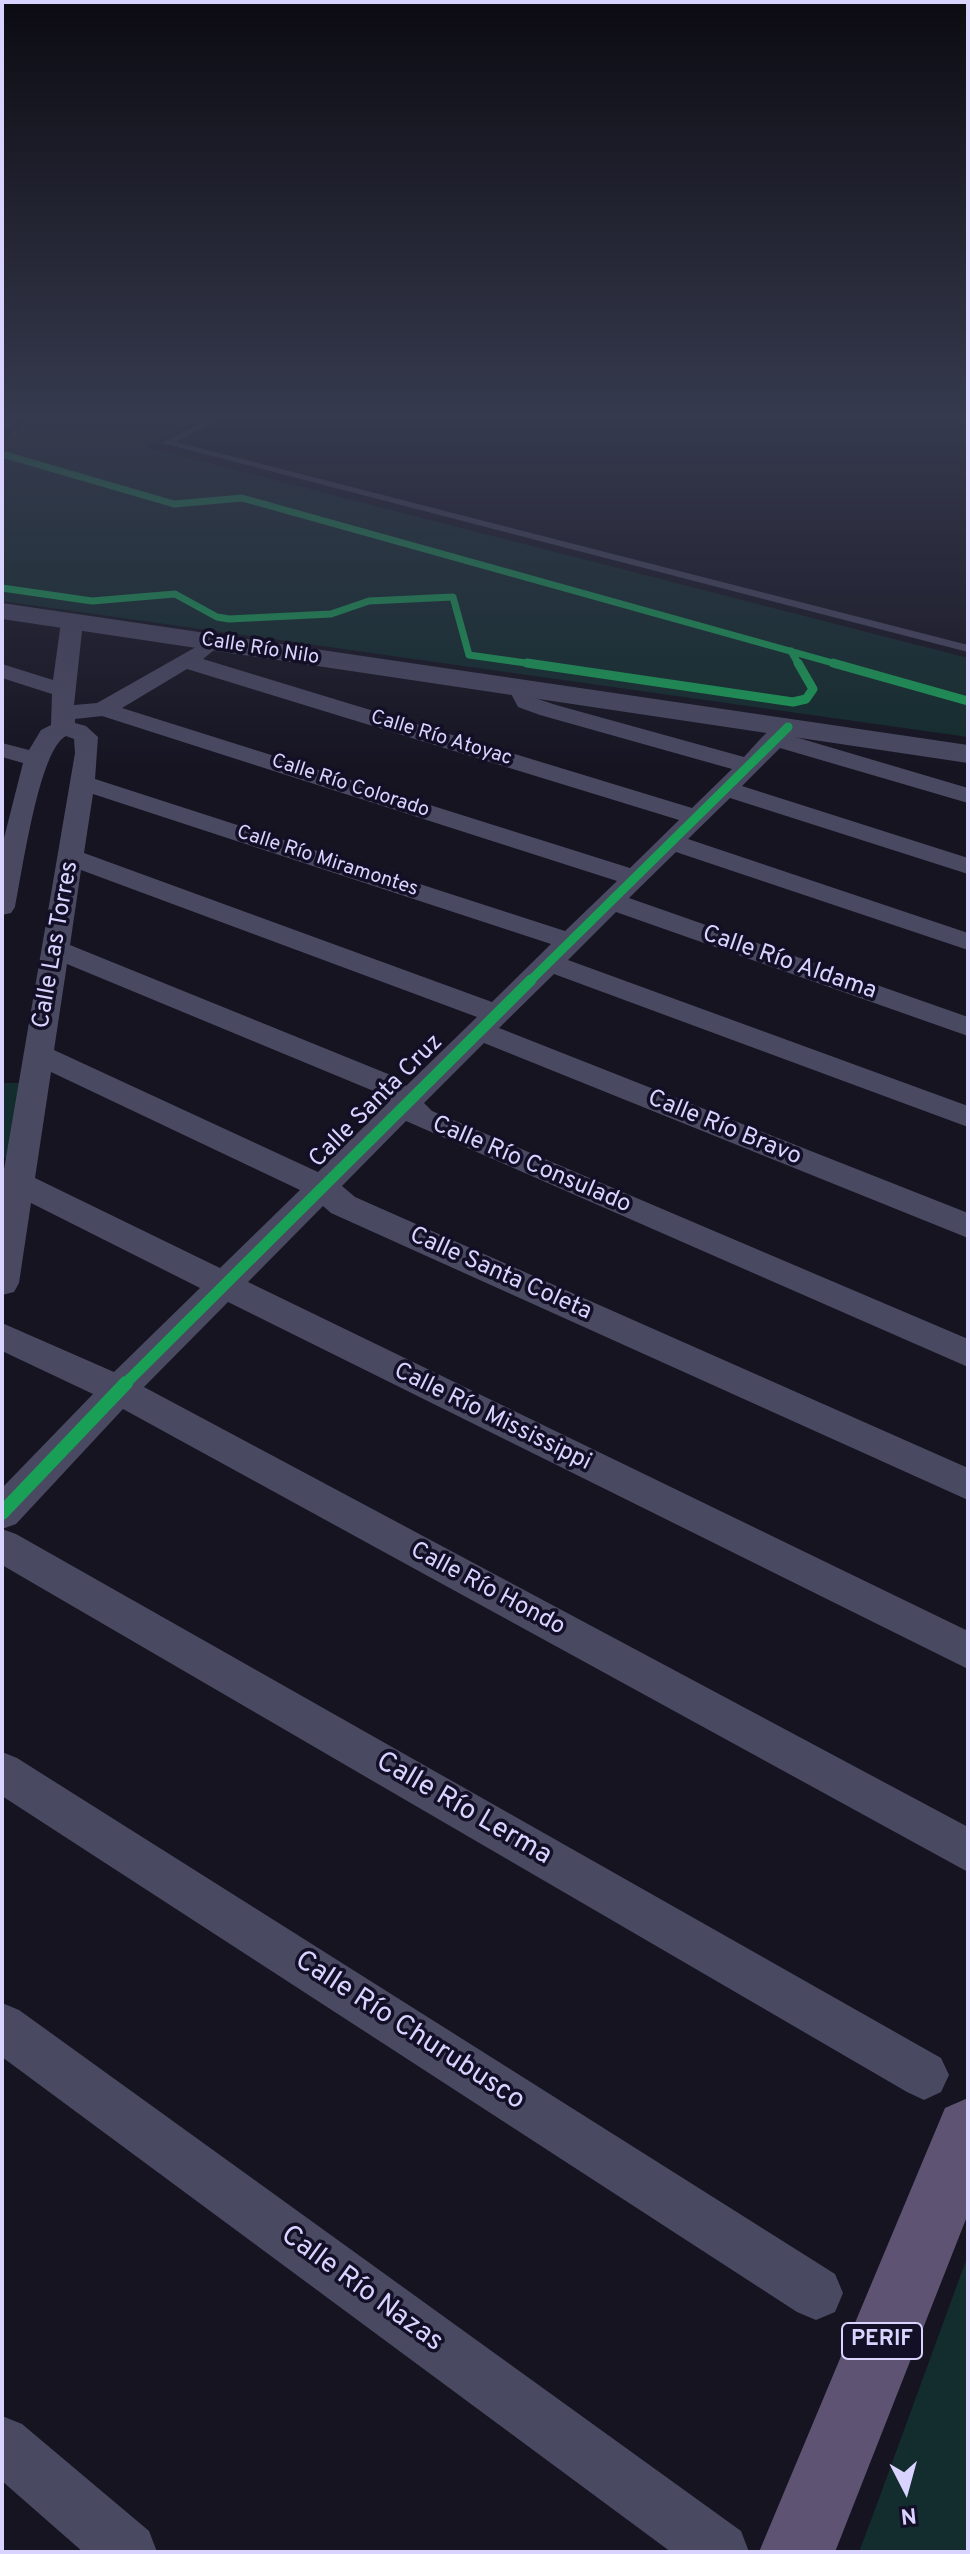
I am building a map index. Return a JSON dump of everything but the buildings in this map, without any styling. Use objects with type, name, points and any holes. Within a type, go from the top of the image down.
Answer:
[{"type":"main road","name":"PERIF","points":[[797,2552],[968,2131]]},
{"type":"street","name":"Calle Río Nilo","points":[[2,611],[519,688],[782,733],[968,754]]},
{"type":"street","points":[[2,907],[9,833],[36,759],[64,710],[72,622]]},
{"type":"street","points":[[103,709],[214,643]]},
{"type":"street","name":"Calle Río Atoyac","points":[[186,661],[696,817]]},
{"type":"street","name":"Calle Río Colorado","points":[[2,671],[64,710],[103,709],[635,878]]},
{"type":"street","name":"Calle Río Nilo","points":[[519,688],[526,702],[548,710],[748,766]]},
{"type":"street","name":"Calle Las Torres","points":[[2,1283],[84,783],[86,737],[78,731],[64,710]]},
{"type":"street","points":[[782,733],[968,796]]},
{"type":"street","name":"Calle Santa Cruz","points":[[2,1513],[119,1390],[407,1102],[782,733]]},
{"type":"street","points":[[2,750],[36,759]]},
{"type":"street","points":[[2,776],[36,759]]},
{"type":"street","name":"Calle Río Miramontes","points":[[84,783],[561,952],[968,1117]]},
{"type":"street","points":[[726,789],[968,866]]},
{"type":"street","points":[[671,842],[968,942]]},
{"type":"street","name":"Calle Río Bravo","points":[[73,858],[489,1023],[968,1226]]},
{"type":"street","name":"Calle Río Aldama","points":[[611,901],[968,1027]]},
{"type":"street","name":"Calle Río Consulado","points":[[57,950],[387,1085],[421,1118],[968,1354]]},
{"type":"street","name":"Calle Santa Coleta","points":[[38,1054],[322,1187],[343,1205],[968,1485]]},
{"type":"street","name":"Calle Río Mississippi","points":[[17,1183],[968,1651]]},
{"type":"street","name":"Calle Río Hondo","points":[[2,1336],[119,1390],[968,1851]]},
{"type":"street","name":"Calle Río Lerma","points":[[2,1545],[924,2075]]},
{"type":"street","name":"Calle Río Churubusco","points":[[2,1772],[816,2293]]},
{"type":"street","name":"Calle Río Nazas","points":[[2,2027],[720,2552]]},
{"type":"street","points":[[2,2444],[128,2552]]},
{"type":"lane","points":[[525,535],[968,649]]},
{"type":"green space","points":[[2,535],[490,535],[968,658],[968,737],[2,601]]},
{"type":"green space","points":[[2,1083],[26,1083],[15,1158],[2,1158]]},
{"type":"green space","points":[[968,2255],[968,2552],[859,2552],[874,2512]]},
{"type":"cycle path","points":[[375,535],[968,701]]},
{"type":"cycle path","points":[[2,588],[92,601],[175,594],[217,617],[229,619],[331,614],[369,601],[453,597],[469,655],[793,702],[806,699],[813,689],[791,651]]},
{"type":"cycle path","points":[[2,1513],[119,1390],[788,727]]}]
